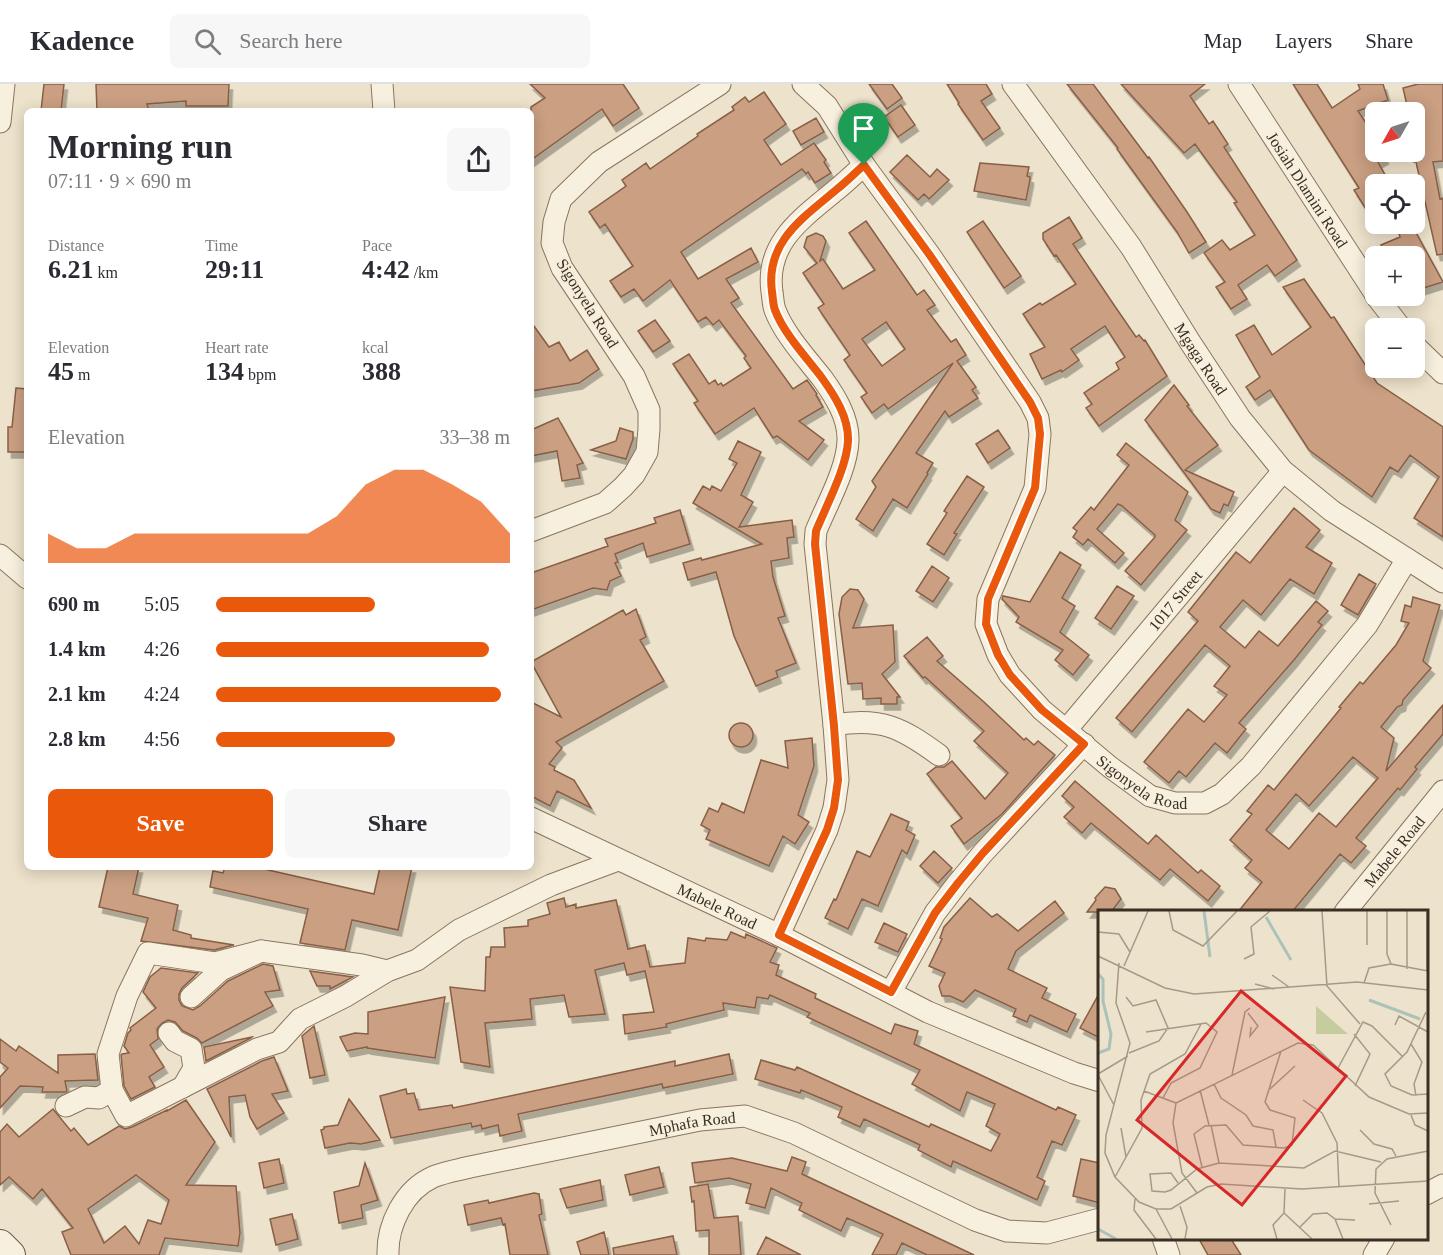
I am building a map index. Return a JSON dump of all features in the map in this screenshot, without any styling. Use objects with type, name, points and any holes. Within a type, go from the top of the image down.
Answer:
[{"type":"street","points":[[0,122],[4,84]]},
{"type":"street","points":[[382,84],[384,108]]},
{"type":"street","name":"Sigonyela Road","points":[[534,530],[605,503],[634,475],[647,452],[650,429],[649,411],[634,376],[568,277],[552,243],[554,222],[561,199],[599,162],[720,84]]},
{"type":"street","name":"Sigonyela Road","points":[[803,84],[826,106],[864,165],[966,306],[1030,402],[1038,418],[1040,434],[1035,488],[988,599],[986,624],[998,655],[1010,675],[1042,710],[1110,767],[1150,796],[1175,803],[1205,803],[1222,794],[1251,766],[1367,625],[1407,560]]},
{"type":"street","name":"Mgaga Road","points":[[1013,84],[1131,247],[1240,418],[1283,471],[1332,511],[1443,582]]},
{"type":"street","name":"Josiah Dlamini Road","points":[[1239,84],[1365,278]]},
{"type":"street","points":[[779,935],[827,830],[834,808],[838,780],[815,544],[816,531],[845,458],[848,440],[846,422],[840,407],[825,382],[792,339],[775,310],[771,282],[774,258],[789,233],[803,216],[864,165]]},
{"type":"street","name":"Josiah Dlamini Road","points":[[1384,306],[1393,318]]},
{"type":"street","points":[[1425,356],[1443,373]]},
{"type":"street","name":"1017 Street","points":[[1067,729],[1283,471]]},
{"type":"street","points":[[0,555],[24,575]]},
{"type":"street","points":[[834,726],[857,721],[890,726],[911,735],[939,755]]},
{"type":"street","points":[[891,992],[935,913],[952,891],[983,853],[1084,744]]},
{"type":"street","name":"Mabele Road","points":[[1347,910],[1443,791]]},
{"type":"street","name":"Mabele Road","points":[[534,819],[779,935],[928,1012],[1074,1073],[1098,1080]]},
{"type":"street","points":[[387,971],[362,965],[261,951],[215,963],[148,953],[127,996],[108,1054],[112,1090],[126,1116],[256,1049],[279,1042],[300,1018],[346,996],[387,971],[417,960],[459,930],[551,885],[618,860]]},
{"type":"street","points":[[191,997],[221,970],[261,951]]},
{"type":"street","points":[[169,1033],[175,1041],[191,1049],[194,1068],[183,1086]]},
{"type":"street","points":[[66,1106],[85,1097],[99,1098],[112,1090]]},
{"type":"street","name":"Mphafa Road","points":[[388,1255],[387,1242],[397,1212],[409,1194],[433,1177],[470,1167],[690,1122],[745,1116],[794,1132],[975,1220],[1007,1231],[1047,1233],[1098,1220]]},
{"type":"street","points":[[1428,1193],[1443,1185]]},
{"type":"street","points":[[1163,1240],[1169,1255]]},
{"type":"street","points":[[1374,1255],[1383,1240]]},
{"type":"street","points":[[0,1245],[10,1255]]},
{"type":"building","points":[[44,84],[64,84],[61,108],[41,108]]},
{"type":"building","points":[[96,84],[229,84],[228,106],[186,106],[186,101],[147,104],[148,108],[97,108]]},
{"type":"building","points":[[530,84],[623,84],[639,108],[613,126],[602,109],[534,158],[534,108],[531,107],[545,98]]},
{"type":"building","points":[[869,84],[892,84],[902,98],[887,109]]},
{"type":"building","points":[[947,84],[986,84],[992,94],[981,101],[1000,128],[983,140]]},
{"type":"building","points":[[1067,84],[1093,84],[1149,157],[1206,242],[1189,253],[1177,232],[1118,148]]},
{"type":"building","points":[[1121,84],[1205,84],[1190,96],[1209,124],[1213,121],[1228,144],[1224,147],[1297,260],[1275,276],[1267,265],[1238,285],[1247,299],[1231,309],[1216,287],[1225,282],[1204,253],[1222,240],[1230,250],[1255,235],[1234,203],[1237,202],[1195,144],[1184,153]]},
{"type":"building","points":[[1293,84],[1317,84],[1332,108],[1360,89],[1358,84],[1383,84],[1388,100],[1365,102],[1365,108],[1358,111],[1365,122],[1365,162],[1378,162],[1385,174],[1365,174],[1365,208],[1354,190],[1359,188]]},
{"type":"building","points":[[1418,84],[1443,84],[1443,161],[1433,162],[1440,199],[1443,198],[1443,254],[1437,255],[1425,202],[1425,174],[1419,174],[1416,162],[1425,162],[1425,102],[1406,102],[1403,88]]},
{"type":"building","points":[[764,92],[786,124],[764,140],[781,165],[814,143],[826,160],[824,162],[831,173],[815,183],[808,172],[806,174],[802,169],[681,252],[698,279],[751,248],[758,262],[726,279],[739,298],[731,303],[793,389],[807,380],[817,394],[823,407],[799,421],[824,440],[808,460],[777,436],[773,438],[754,408],[715,434],[694,403],[698,401],[673,364],[689,354],[709,384],[715,380],[718,385],[721,383],[723,386],[751,368],[744,358],[746,356],[719,320],[713,325],[706,317],[698,322],[670,280],[643,301],[634,289],[621,297],[610,281],[633,266],[605,224],[600,228],[589,212],[626,186],[622,180],[646,163],[650,169],[734,110],[732,107],[745,97],[749,102]]},
{"type":"building","points":[[901,105],[915,125],[898,137],[884,117]]},
{"type":"building","points":[[816,118],[824,132],[801,145],[793,131]]},
{"type":"building","points":[[907,155],[930,177],[937,169],[949,180],[929,199],[924,194],[918,200],[890,172]]},
{"type":"building","points":[[980,163],[1029,167],[1027,176],[1030,180],[1026,200],[974,191]]},
{"type":"building","points":[[1069,217],[1082,238],[1073,244],[1136,337],[1139,335],[1145,340],[1167,376],[1099,426],[1086,408],[1092,404],[1084,393],[1119,369],[1116,363],[1125,357],[1105,326],[1071,349],[1079,360],[1062,372],[1061,370],[1042,379],[1030,354],[1045,347],[1023,314],[1076,284],[1043,239],[1043,233]]},
{"type":"building","points":[[866,221],[917,295],[924,290],[935,305],[927,310],[951,342],[956,339],[966,355],[957,361],[976,387],[972,390],[978,398],[949,417],[945,411],[916,453],[933,463],[928,474],[907,508],[893,499],[873,531],[856,519],[876,487],[872,481],[953,363],[888,409],[884,404],[872,413],[861,397],[867,393],[844,360],[850,355],[818,308],[824,304],[803,273],[817,263],[804,247],[807,237],[816,233],[823,236],[826,241],[820,261],[823,259],[843,289],[875,270],[849,233]],"holes":[[[886,322],[905,349],[882,366],[862,339]]]},
{"type":"building","points":[[983,221],[1021,276],[1004,288],[967,232]]},
{"type":"building","points":[[1399,234],[1417,234],[1423,246],[1381,245],[1400,237]]},
{"type":"building","points":[[1425,249],[1443,282],[1425,288]]},
{"type":"building","points":[[1304,279],[1331,318],[1334,317],[1365,365],[1365,378],[1374,378],[1377,383],[1443,427],[1443,537],[1414,518],[1439,477],[1410,455],[1398,472],[1390,467],[1372,497],[1309,450],[1270,390],[1255,400],[1246,387],[1260,377],[1236,335],[1254,325],[1272,355],[1311,327],[1283,287]]},
{"type":"building","points":[[655,320],[670,341],[653,352],[638,331]]},
{"type":"building","points":[[534,326],[549,347],[559,342],[570,361],[587,350],[599,369],[579,383],[534,390]]},
{"type":"building","points":[[1174,385],[1189,405],[1187,406],[1218,445],[1185,470],[1234,492],[1228,506],[1224,504],[1220,513],[1211,509],[1145,420]]},
{"type":"building","points":[[16,388],[24,389],[24,452],[8,452],[8,427],[12,427]]},
{"type":"building","points":[[558,418],[583,463],[577,465],[580,478],[562,481],[557,451],[534,455],[534,429]]},
{"type":"building","points":[[620,428],[633,432],[626,459],[591,450],[616,441]]},
{"type":"building","points":[[998,430],[1010,448],[988,463],[976,444]]},
{"type":"building","points":[[738,441],[761,452],[741,495],[753,502],[739,527],[792,520],[794,537],[787,538],[789,558],[771,561],[773,577],[785,616],[778,618],[796,663],[776,671],[778,677],[756,686],[734,636],[716,572],[688,580],[683,563],[762,544],[693,503],[703,486],[710,490],[712,486],[721,491],[737,463],[729,459]]},
{"type":"building","points":[[1126,443],[1188,492],[1175,520],[1187,530],[1141,585],[1125,571],[1155,535],[1122,506],[1118,504],[1097,529],[1124,553],[1115,563],[1088,539],[1083,545],[1073,537],[1077,531],[1073,528],[1091,507],[1094,510],[1129,465],[1117,455]]},
{"type":"building","points":[[967,476],[984,487],[954,533],[957,534],[944,555],[927,544],[947,513],[944,511]]},
{"type":"building","points":[[1294,508],[1320,530],[1306,547],[1332,563],[1314,594],[1290,579],[1261,615],[1243,600],[1220,627],[1245,648],[1259,631],[1278,646],[1316,601],[1328,611],[1318,622],[1322,625],[1239,723],[1246,729],[1227,753],[1215,743],[1186,777],[1179,771],[1169,783],[1144,762],[1188,709],[1204,722],[1227,695],[1214,686],[1230,666],[1205,645],[1132,732],[1116,718],[1198,621],[1188,612],[1236,552],[1250,563]]},
{"type":"building","points":[[680,510],[690,544],[647,557],[643,543],[615,554],[618,562],[615,563],[621,576],[610,581],[607,590],[593,588],[534,609],[534,572],[608,546],[605,539],[656,523],[654,518]]},
{"type":"building","points":[[1060,552],[1081,565],[1062,598],[1075,606],[1060,632],[1089,655],[1073,675],[1055,660],[1063,650],[1016,622],[1019,617],[1002,599],[1003,596],[1030,602]]},
{"type":"building","points":[[932,566],[949,578],[933,602],[916,591]]},
{"type":"building","points":[[1359,574],[1376,584],[1358,615],[1341,605]]},
{"type":"building","points":[[1117,586],[1134,596],[1111,629],[1095,618]]},
{"type":"building","points":[[850,589],[858,590],[864,599],[853,628],[893,625],[895,662],[882,674],[900,697],[897,697],[897,704],[881,704],[881,698],[863,699],[862,683],[848,684],[839,614],[842,597]]},
{"type":"building","points":[[1413,597],[1440,605],[1423,661],[1431,668],[1381,727],[1394,738],[1386,771],[1443,705],[1443,734],[1415,767],[1417,769],[1400,790],[1398,788],[1356,838],[1366,846],[1351,863],[1340,854],[1294,910],[1240,910],[1262,882],[1245,868],[1252,860],[1230,840],[1252,814],[1247,811],[1268,785],[1274,790],[1360,682],[1363,684],[1396,645],[1409,623],[1401,621],[1405,605],[1411,607]],"holes":[[[1353,757],[1378,778],[1336,827],[1319,813],[1289,849],[1266,830],[1296,794],[1309,806]]]},
{"type":"building","points":[[636,609],[646,637],[640,640],[664,681],[556,742],[562,748],[549,764],[555,767],[554,770],[574,780],[591,808],[557,791],[550,806],[534,798],[534,704],[561,717],[534,668],[534,660],[623,610],[626,615]]},
{"type":"building","points":[[927,637],[943,656],[937,661],[1024,740],[1026,738],[1034,745],[1038,741],[1055,755],[1002,814],[964,844],[951,826],[962,818],[927,774],[936,767],[944,767],[952,761],[985,799],[1008,773],[974,741],[984,731],[925,677],[923,678],[904,656]]},
{"type":"building","points":[[741,723],[746,724],[752,730],[752,740],[746,746],[741,747],[736,746],[730,740],[729,735],[730,730],[736,724]]},
{"type":"building","points":[[812,738],[814,766],[798,815],[809,822],[795,844],[783,836],[769,866],[706,839],[710,830],[701,825],[709,808],[718,812],[722,803],[744,813],[761,760],[788,768],[785,741]]},
{"type":"building","points":[[1075,781],[1148,844],[1156,835],[1198,873],[1201,870],[1220,886],[1208,901],[1170,869],[1160,880],[1091,823],[1082,833],[1064,817],[1074,807],[1062,796]]},
{"type":"building","points":[[891,814],[909,822],[906,830],[915,835],[907,854],[902,850],[878,906],[862,899],[848,929],[825,918],[834,899],[836,900],[857,851],[870,857]]},
{"type":"building","points":[[934,851],[952,868],[938,883],[920,866]]},
{"type":"building","points":[[107,870],[138,870],[133,894],[178,905],[173,930],[191,935],[191,938],[234,945],[214,950],[141,941],[148,918],[99,907]]},
{"type":"building","points":[[224,870],[268,870],[374,894],[379,870],[411,870],[398,930],[352,920],[345,950],[300,943],[308,909],[210,887],[213,871],[223,873]]},
{"type":"building","points":[[1105,887],[1115,889],[1121,899],[1113,910],[1087,912],[1096,900],[1095,898]]},
{"type":"building","points":[[564,898],[566,907],[576,904],[576,908],[616,900],[628,949],[645,945],[650,967],[685,963],[688,938],[705,941],[706,938],[727,940],[731,932],[745,938],[746,934],[777,948],[770,962],[779,965],[776,975],[816,994],[815,998],[891,1034],[895,1024],[918,1031],[914,1044],[1056,1110],[1058,1107],[1076,1115],[1062,1145],[1052,1141],[1037,1177],[1045,1181],[1037,1200],[953,1161],[951,1167],[918,1150],[920,1145],[864,1119],[860,1127],[838,1117],[842,1107],[801,1090],[800,1093],[755,1079],[761,1060],[795,1070],[797,1067],[929,1127],[931,1124],[991,1151],[1000,1134],[986,1126],[995,1104],[967,1092],[960,1111],[912,1084],[920,1070],[807,1017],[810,1013],[770,995],[768,999],[757,997],[755,1008],[723,1003],[724,1010],[666,1024],[667,1027],[625,1034],[623,1015],[654,1012],[645,971],[627,975],[624,963],[595,970],[605,1014],[569,1017],[564,995],[530,999],[532,1019],[485,1023],[490,1067],[461,1062],[450,987],[485,991],[486,957],[490,957],[491,947],[505,947],[504,928],[528,926],[528,920],[550,914],[547,903]]},
{"type":"building","points":[[970,898],[992,917],[997,914],[1018,931],[1055,901],[1064,913],[1016,951],[1008,969],[1047,988],[1042,998],[1076,1014],[1067,1032],[1030,1015],[1027,1022],[1013,1016],[1016,1009],[975,990],[963,1002],[950,996],[942,996],[939,986],[945,973],[929,966],[942,939],[940,938],[944,927]]},
{"type":"building","points":[[884,923],[907,934],[898,952],[875,942]]},
{"type":"building","points":[[263,964],[273,966],[280,990],[265,992],[273,1006],[202,1043],[183,1031],[175,1022],[168,1020],[162,1023],[157,1029],[158,1039],[150,1045],[164,1067],[149,1077],[155,1087],[131,1099],[124,1086],[121,1055],[129,1053],[124,1046],[130,1028],[156,1008],[143,992],[150,977],[161,968],[198,973],[182,988],[179,994],[182,1006],[193,1010],[228,981]]},
{"type":"building","points":[[310,971],[353,977],[330,989],[330,986],[317,986]]},
{"type":"building","points":[[1098,996],[1098,1037],[1080,1028]]},
{"type":"building","points":[[445,997],[435,1058],[367,1047],[347,1051],[340,1037],[355,1033],[368,1034],[368,1012]]},
{"type":"building","points":[[314,1026],[325,1075],[310,1078],[302,1036]]},
{"type":"building","points":[[251,1038],[206,1061],[204,1047]]},
{"type":"building","points":[[0,1039],[16,1051],[19,1046],[58,1073],[58,1055],[95,1054],[98,1080],[65,1081],[66,1092],[42,1092],[43,1087],[20,1086],[0,1108],[0,1077],[8,1068],[0,1062]]},
{"type":"building","points":[[729,1054],[733,1074],[663,1088],[662,1084],[518,1114],[522,1131],[500,1136],[498,1125],[482,1129],[481,1125],[472,1127],[471,1123],[391,1138],[380,1096],[406,1089],[407,1094],[414,1093],[419,1110],[452,1105],[453,1108],[675,1061],[675,1066]]},
{"type":"building","points":[[274,1057],[288,1091],[272,1094],[284,1113],[257,1129],[250,1117],[245,1095],[229,1097],[231,1137],[207,1089]]},
{"type":"building","points":[[349,1099],[380,1140],[325,1148],[321,1130],[324,1127],[338,1125]]},
{"type":"building","points":[[186,1100],[215,1142],[186,1185],[236,1186],[240,1233],[238,1246],[165,1238],[159,1255],[71,1255],[62,1232],[73,1228],[42,1189],[33,1199],[9,1177],[0,1185],[0,1132],[7,1124],[19,1137],[53,1109],[71,1131],[74,1128],[88,1145],[119,1126],[125,1129],[132,1127]],"holes":[[[136,1175],[169,1200],[161,1224],[148,1220],[139,1244],[125,1226],[104,1243],[88,1209]]]},
{"type":"building","points":[[792,1157],[806,1162],[802,1174],[974,1255],[927,1255],[902,1243],[896,1255],[872,1255],[883,1234],[847,1218],[841,1231],[799,1210],[802,1203],[771,1188],[765,1208],[746,1203],[751,1184],[729,1178],[695,1183],[692,1163],[732,1158],[787,1171]]},
{"type":"building","points":[[279,1159],[284,1183],[264,1188],[259,1163]]},
{"type":"building","points":[[1081,1159],[1098,1163],[1098,1202],[1073,1196]]},
{"type":"building","points":[[365,1163],[378,1200],[361,1205],[363,1218],[339,1223],[334,1192],[359,1186]]},
{"type":"building","points":[[659,1167],[664,1187],[630,1195],[625,1175]]},
{"type":"building","points":[[600,1180],[603,1200],[567,1208],[560,1189]]},
{"type":"building","points":[[708,1184],[714,1218],[738,1216],[741,1255],[709,1255],[709,1230],[696,1231],[694,1201],[692,1202],[690,1187]]},
{"type":"building","points":[[534,1193],[539,1194],[542,1214],[539,1215],[548,1255],[510,1255],[505,1224],[503,1225],[501,1218],[468,1225],[464,1205],[488,1200],[489,1203]]},
{"type":"building","points":[[292,1214],[298,1239],[276,1245],[270,1219]]},
{"type":"building","points":[[604,1232],[609,1255],[581,1255],[577,1242]]},
{"type":"building","points":[[673,1236],[677,1255],[614,1255],[613,1248]]},
{"type":"building","points":[[766,1237],[801,1255],[757,1255]]},
{"type":"building","points":[[1200,1240],[1232,1240],[1241,1255],[1208,1255]]},
{"type":"route","points":[[864,165],[966,306],[1030,402],[1038,418],[1040,434],[1036,456],[1035,488],[988,599],[986,624],[998,655],[1010,675],[1042,710],[1084,744],[958,883],[935,913],[891,992],[779,935],[827,830],[834,808],[838,780],[815,544],[816,531],[845,458],[848,440],[846,422],[840,407],[825,382],[792,339],[775,310],[771,282],[774,258],[789,233],[803,216],[864,165]]}]
